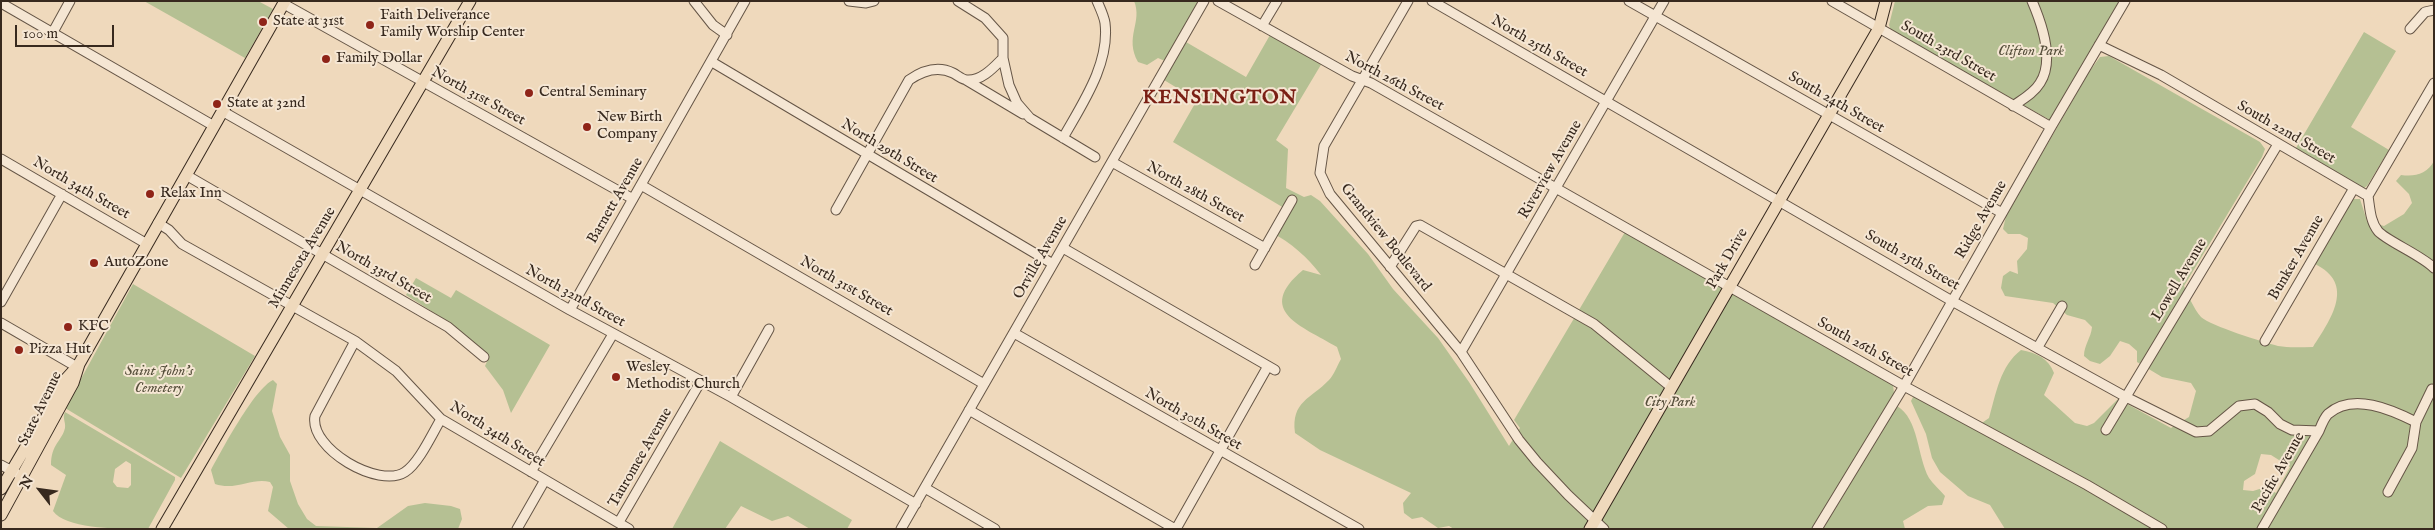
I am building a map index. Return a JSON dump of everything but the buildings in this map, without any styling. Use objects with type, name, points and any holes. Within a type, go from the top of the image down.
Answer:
[{"type":"main road","name":"Minnesota Avenue","points":[[162,529],[470,1]]},
{"type":"main road","name":"Park Drive","points":[[1592,524],[1879,28],[1886,1]]},
{"type":"main road","name":"State Avenue","points":[[1,489],[6,468],[66,379],[77,366],[285,2]]},
{"type":"main road","name":"State Avenue","points":[[1,515],[73,383],[77,366]]},
{"type":"street","points":[[53,32],[70,1]]},
{"type":"street","points":[[694,1],[713,25],[726,35]]},
{"type":"street","name":"Barnett Avenue","points":[[570,310],[745,1]]},
{"type":"street","points":[[849,1],[866,3],[874,1]]},
{"type":"street","points":[[958,1],[970,7],[994,27],[1003,38],[1004,58],[1013,94],[1030,118]]},
{"type":"street","points":[[1063,138],[1090,90],[1103,56],[1105,23],[1097,1]]},
{"type":"street","name":"Orville Avenue","points":[[901,529],[1204,1]]},
{"type":"street","name":"North 26th Street","points":[[1218,1],[1352,76],[1364,80],[1556,188]]},
{"type":"street","points":[[1262,26],[1277,1]]},
{"type":"street","name":"Grandview Boulevard","points":[[1408,1],[1364,80],[1324,146],[1320,173],[1330,194],[1461,352],[1516,436],[1536,462],[1592,524],[1604,529]]},
{"type":"street","name":"North 25th Street","points":[[1432,1],[1606,102]]},
{"type":"street","name":"South 24th Street","points":[[1629,1],[2002,213]]},
{"type":"street","name":"Riverview Avenue","points":[[1461,352],[1664,1]]},
{"type":"street","name":"South 23rd Street","points":[[1832,1],[2050,127]]},
{"type":"street","points":[[2014,106],[2034,91],[2046,70],[2048,54],[2037,12],[2032,1]]},
{"type":"street","name":"Ridge Avenue","points":[[1817,529],[1904,386],[2050,127],[2125,1]]},
{"type":"street","name":"North 31st Street","points":[[285,2],[423,82],[633,199]]},
{"type":"street","points":[[2,4],[214,126]]},
{"type":"street","points":[[2410,29],[2432,10]]},
{"type":"street","name":"South 22nd Street","points":[[2099,45],[2161,75],[2368,196]]},
{"type":"street","points":[[966,80],[987,73],[1004,58]]},
{"type":"street","name":"North 29th Street","points":[[712,62],[1053,264]]},
{"type":"street","points":[[836,210],[909,80],[928,69],[947,70],[966,80],[1095,157]]},
{"type":"street","points":[[2434,83],[2368,196],[2371,216],[2378,232],[2414,252],[2434,268]]},
{"type":"street","name":"South 25th Street","points":[[1606,102],[1952,301],[2126,397],[2196,432],[2209,431],[2239,406],[2255,404],[2268,412],[2280,424],[2292,430],[2319,431]]},
{"type":"street","name":"North 32nd Street","points":[[222,111],[570,310],[731,396],[916,504]]},
{"type":"street","name":"Lowell Avenue","points":[[2106,430],[2278,144]]},
{"type":"street","name":"North 34th Street","points":[[1,159],[147,244]]},
{"type":"street","name":"North 28th Street","points":[[1112,162],[1265,248]]},
{"type":"street","name":"North 33rd Street","points":[[186,174],[448,327],[484,358]]},
{"type":"street","name":"North 31st Street","points":[[641,186],[984,384]]},
{"type":"street","name":"South 26th Street","points":[[1556,188],[1904,386],[2086,485],[2162,529]]},
{"type":"street","name":"Bunker Avenue","points":[[2265,341],[2354,188]]},
{"type":"street","points":[[1,302],[62,194]]},
{"type":"street","points":[[1255,265],[1292,200]]},
{"type":"street","name":"North 34th Street","points":[[158,224],[169,230],[182,244],[355,341],[396,371],[442,419],[629,529]]},
{"type":"street","points":[[1390,267],[1416,226],[1420,225],[1594,324],[1671,387]]},
{"type":"street","points":[[969,410],[1176,529],[1271,368],[1063,248]]},
{"type":"street","points":[[2038,347],[2062,306]]},
{"type":"street","points":[[1,323],[77,366]]},
{"type":"street","points":[[731,396],[769,329]]},
{"type":"street","name":"North 30th Street","points":[[1014,333],[1359,529]]},
{"type":"street","points":[[531,472],[613,334]]},
{"type":"street","points":[[355,341],[315,416],[314,424],[317,435],[332,452],[360,468],[381,477],[397,476],[412,466],[442,419]]},
{"type":"street","name":"Tauromee Avenue","points":[[619,522],[701,381]]},
{"type":"street","points":[[2388,492],[2412,448],[2416,422],[2432,389]]},
{"type":"street","name":"Pacific Avenue","points":[[2262,529],[2328,414],[2345,406],[2362,404],[2389,409],[2416,422]]},
{"type":"street","points":[[6,468],[23,477]]},
{"type":"street","points":[[517,529],[545,480]]},
{"type":"street","points":[[925,488],[995,529]]},
{"type":"green space","points":[[144,1],[258,1],[273,9],[245,58]]},
{"type":"green space","points":[[1134,1],[1201,1],[1165,61],[1158,58],[1147,65],[1138,62],[1133,45],[1136,16]]},
{"type":"green space","name":"Clifton Park","points":[[1895,1],[2120,1],[2050,120],[1891,31],[1889,25]]},
{"type":"green space","points":[[2364,32],[2396,51],[2351,127],[2389,150],[2364,188],[2296,148]]},
{"type":"green space","name":"City Park","points":[[1270,35],[1322,63],[1276,140],[1288,149],[1286,188],[1304,197],[1311,195],[1320,201],[1368,254],[1393,289],[1438,338],[1469,382],[1509,446],[1520,428],[1514,420],[1625,232],[1893,385],[1894,393],[1814,529],[1454,529],[1449,526],[1438,528],[1422,517],[1412,519],[1404,513],[1403,503],[1411,493],[1320,450],[1295,433],[1296,414],[1299,407],[1331,378],[1341,359],[1337,347],[1310,332],[1288,316],[1283,307],[1283,296],[1289,284],[1303,270],[1321,275],[1298,251],[1270,232],[1284,208],[1173,142],[1197,100],[1164,80],[1186,42],[1246,77]]},
{"type":"green space","points":[[2109,56],[2260,142],[2265,149],[2184,286],[2193,306],[2201,317],[2226,329],[2261,341],[2282,347],[2313,347],[2332,314],[2337,292],[2335,281],[2327,272],[2315,264],[2353,199],[2360,199],[2367,221],[2384,226],[2404,214],[2412,203],[2409,194],[2396,181],[2401,175],[2416,175],[2424,172],[2434,161],[2434,529],[2005,529],[1990,505],[1968,496],[1940,472],[1932,458],[1926,434],[1911,401],[1913,397],[1916,396],[1976,427],[1989,418],[2003,372],[2021,350],[2037,355],[2049,363],[2054,373],[2044,395],[2075,423],[2087,426],[2094,423],[2118,399],[2171,428],[2189,417],[2196,391],[2191,383],[2162,377],[2137,362],[2137,351],[2129,344],[2120,341],[2110,356],[2100,364],[2090,361],[2084,356],[2092,327],[2085,320],[2067,315],[2053,303],[2005,296],[2001,288],[2003,276],[2010,271],[2018,274],[2017,261],[2027,249],[2028,238],[2020,234],[2008,234],[2003,229],[2006,216],[2089,72],[2100,57]],"holes":[[[2261,454],[2271,455],[2290,467],[2276,493],[2266,487],[2253,491],[2243,490],[2244,481],[2255,474]]]},
{"type":"green space","points":[[416,278],[451,298],[456,290],[550,345],[511,413],[503,390],[485,366],[489,357],[453,325],[406,295]]},
{"type":"green space","name":"Saint John's Cemetery","points":[[133,284],[255,356],[181,478],[65,408]]},
{"type":"green space","points":[[273,380],[277,384],[272,411],[280,437],[290,455],[290,481],[298,504],[307,519],[316,526],[377,528],[408,506],[425,503],[460,509],[462,519],[458,529],[289,529],[268,511],[273,487],[270,482],[257,481],[230,486],[215,484],[211,470],[248,407],[265,386]]},
{"type":"green space","points":[[1897,406],[1910,420],[1914,429],[1929,478],[1945,496],[1942,505],[1928,506],[1903,521],[1905,529],[1823,529]]},
{"type":"green space","points":[[65,412],[175,477],[148,529],[83,525],[70,522],[53,511],[66,475],[51,465],[53,452],[64,432]],"holes":[[[126,461],[131,464],[131,485],[128,488],[117,487],[113,482],[115,469]]]},
{"type":"green space","points":[[720,441],[852,520],[847,529],[810,529],[788,516],[772,521],[741,506],[725,529],[672,529]]},
{"type":"place","name":"State at 31st","points":[[263,22]]},
{"type":"place","name":"Faith Deliverance Family Worship Center","points":[[370,25]]},
{"type":"place","name":"Family Dollar","points":[[326,59]]},
{"type":"place","name":"Central Seminary","points":[[529,93]]},
{"type":"place","name":"State at 32nd","points":[[217,104]]},
{"type":"place","name":"New Birth Company","points":[[587,127]]},
{"type":"place","name":"Relax Inn","points":[[150,194]]},
{"type":"place","name":"AutoZone","points":[[94,263]]},
{"type":"place","name":"KFC","points":[[68,327]]},
{"type":"place","name":"Pizza Hut","points":[[19,350]]},
{"type":"place","name":"Wesley Methodist Church","points":[[616,377]]},
{"type":"district","name":"KENSINGTON","points":[[1220,99]]}]
